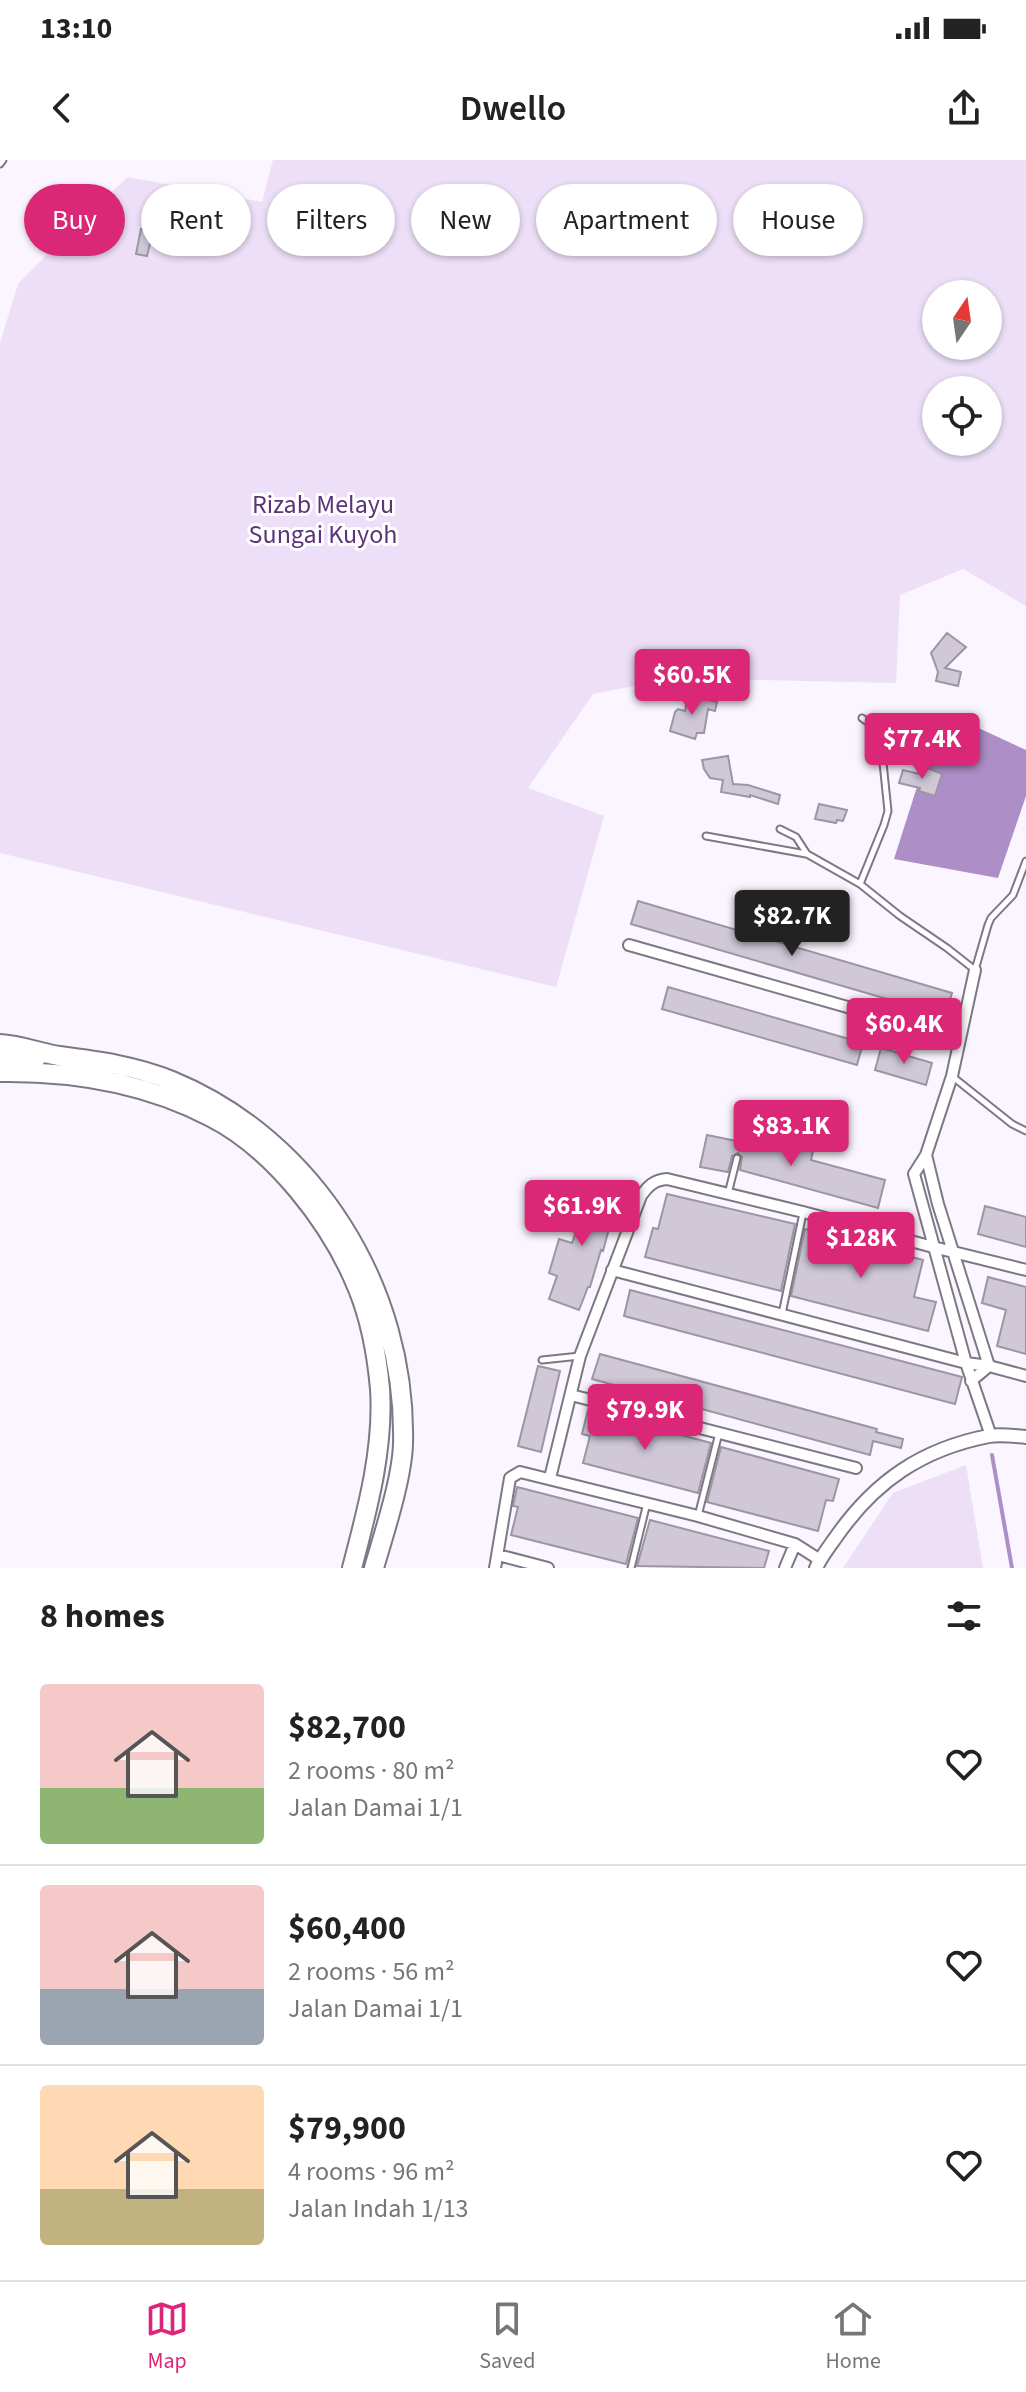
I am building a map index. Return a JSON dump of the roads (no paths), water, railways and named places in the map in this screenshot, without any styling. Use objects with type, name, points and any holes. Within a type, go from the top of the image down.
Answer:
[{"type":"highway","points":[[0,1044],[56,1056]]},
{"type":"highway","points":[[0,1058],[56,1056],[92,1060],[170,1080],[229,1110],[256,1129],[313,1184],[337,1216],[358,1250],[389,1331],[402,1404],[403,1447],[374,1568]]},
{"type":"highway","points":[[0,1072],[62,1074],[105,1080],[185,1104],[214,1118],[250,1144],[297,1191],[328,1230],[358,1289],[373,1340],[380,1392],[379,1436],[370,1499],[352,1568]]},
{"type":"street","points":[[629,945],[960,1039]]},
{"type":"street","points":[[975,970],[952,1076],[926,1155],[914,1174],[971,1381],[991,1436]]},
{"type":"street","points":[[926,1155],[938,1204],[989,1366]]},
{"type":"street","points":[[550,1478],[580,1356],[641,1196],[652,1183],[667,1179],[1026,1270]]},
{"type":"street","points":[[612,1270],[1026,1376]]},
{"type":"street","points":[[971,1381],[989,1366]]},
{"type":"street","points":[[571,1395],[856,1468]]},
{"type":"street","points":[[495,1568],[510,1478],[520,1472],[698,1516],[795,1544],[818,1564],[849,1518],[882,1483],[911,1464],[941,1450],[991,1436],[1026,1437]]},
{"type":"street","points":[[785,1568],[795,1544]]},
{"type":"street","points":[[498,1555],[548,1568]]},
{"type":"lane","points":[[860,884],[884,825],[888,806],[880,734],[862,718]]},
{"type":"lane","points":[[780,829],[796,837],[807,854]]},
{"type":"lane","points":[[706,836],[807,854],[860,884],[975,970],[988,925],[997,910],[1013,895],[1026,861]]},
{"type":"lane","points":[[952,1076],[1012,1124],[1026,1131]]},
{"type":"lane","points":[[728,1195],[737,1158]]},
{"type":"lane","points":[[782,1314],[803,1212]]},
{"type":"lane","points":[[542,1360],[580,1356]]},
{"type":"lane","points":[[698,1516],[719,1432]]},
{"type":"lane","points":[[631,1568],[647,1503]]},
{"type":"waterway","points":[[992,1455],[1012,1568]]},
{"type":"park label","name":"Rizab Melayu Sungai Kuyoh","points":[[323,519]]}]
